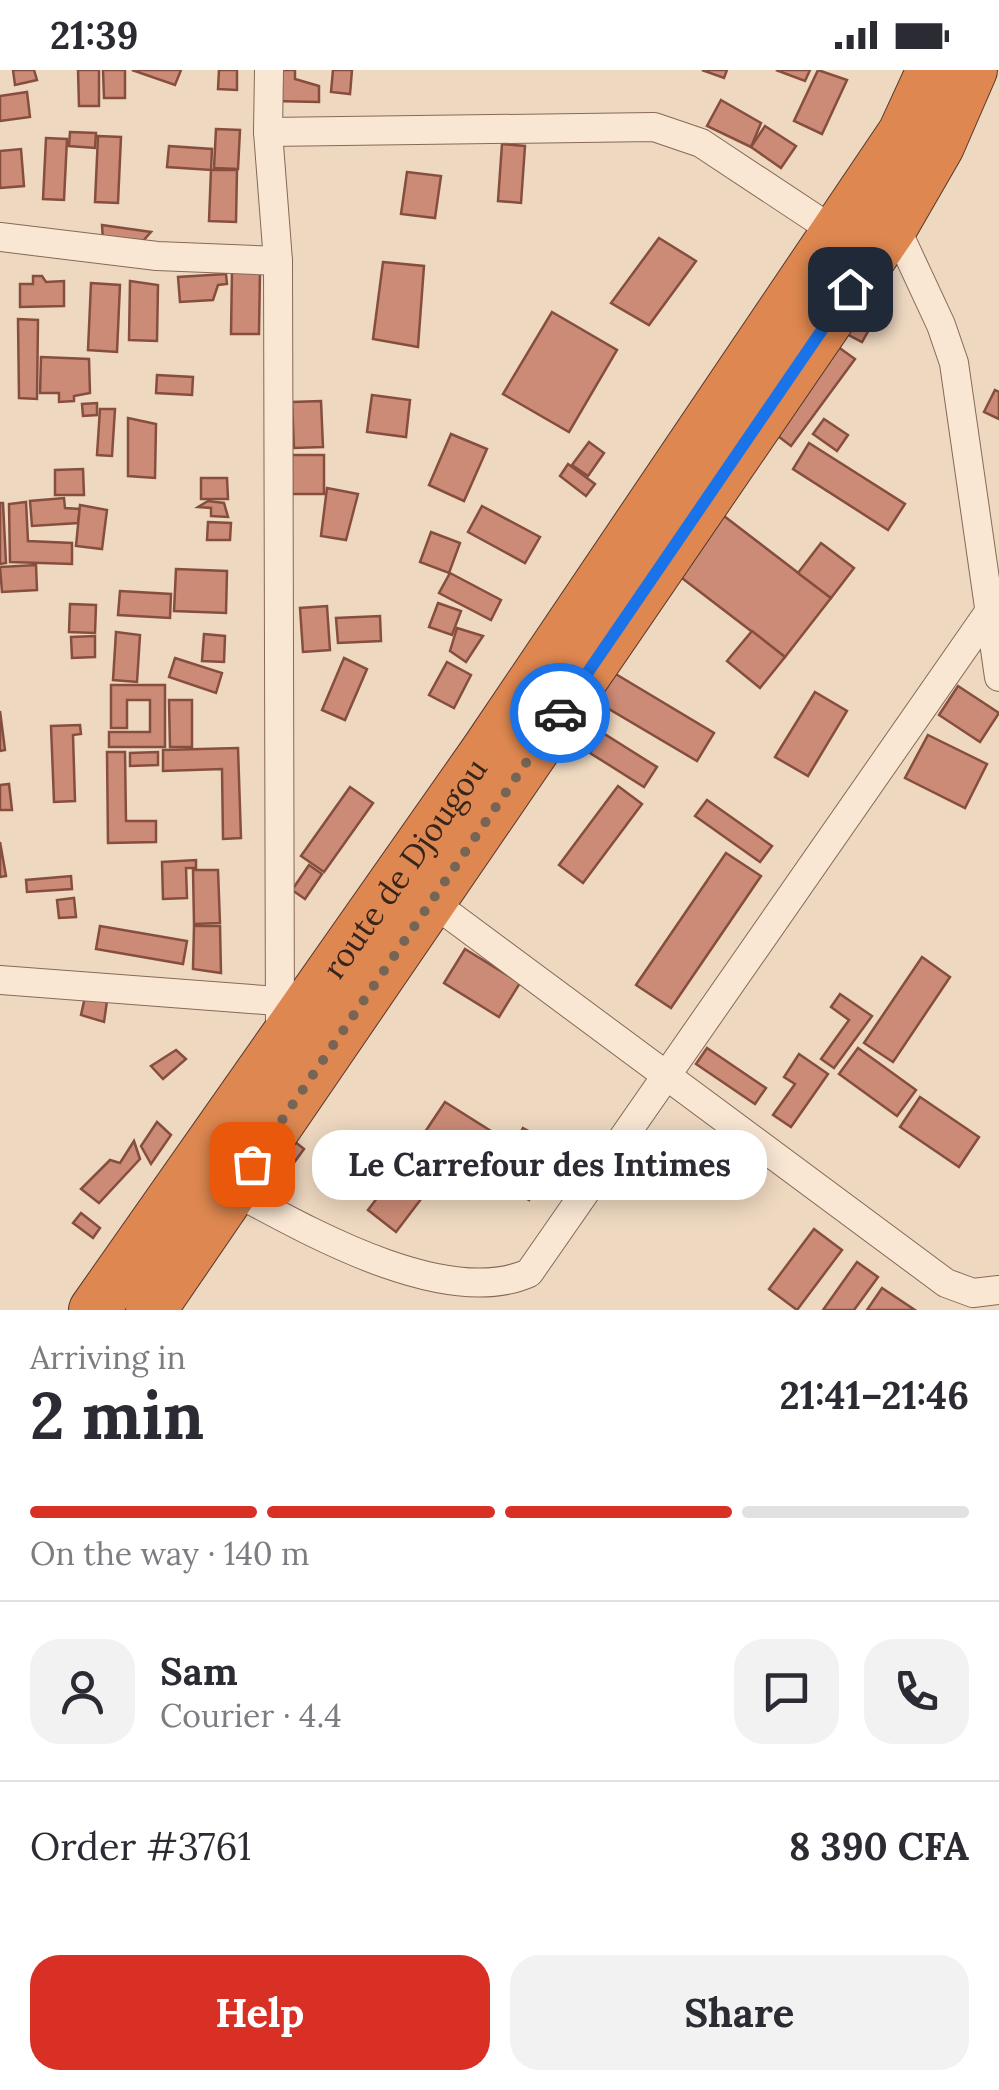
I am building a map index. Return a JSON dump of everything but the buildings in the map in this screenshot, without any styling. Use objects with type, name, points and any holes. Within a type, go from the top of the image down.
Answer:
[{"type":"highway","name":"route de Djougou","points":[[152,1310],[431,901],[502,762],[834,231],[903,134],[932,70]]},
{"type":"highway","name":"route de Djougou","points":[[94,1310],[279,1022],[502,762],[894,224],[939,146],[972,70]]},
{"type":"street","points":[[0,980],[279,1022],[278,261],[268,132],[269,70]]},
{"type":"street","points":[[268,132],[654,127],[701,143],[834,231]]},
{"type":"street","points":[[894,224],[954,363],[995,609],[999,677]]},
{"type":"street","points":[[0,237],[157,256],[278,261]]},
{"type":"street","points":[[234,1191],[309,1232],[416,1272],[474,1286],[507,1284],[530,1273],[664,1074],[995,609]]},
{"type":"street","points":[[431,901],[946,1284],[973,1293],[999,1290]]},
{"type":"way so far","points":[[252,1164],[560,713]]},
{"type":"place","name":"Le Carrefour des Intimes","points":[[252,1164]]},
{"type":"route","points":[[560,713],[850,289]]}]
